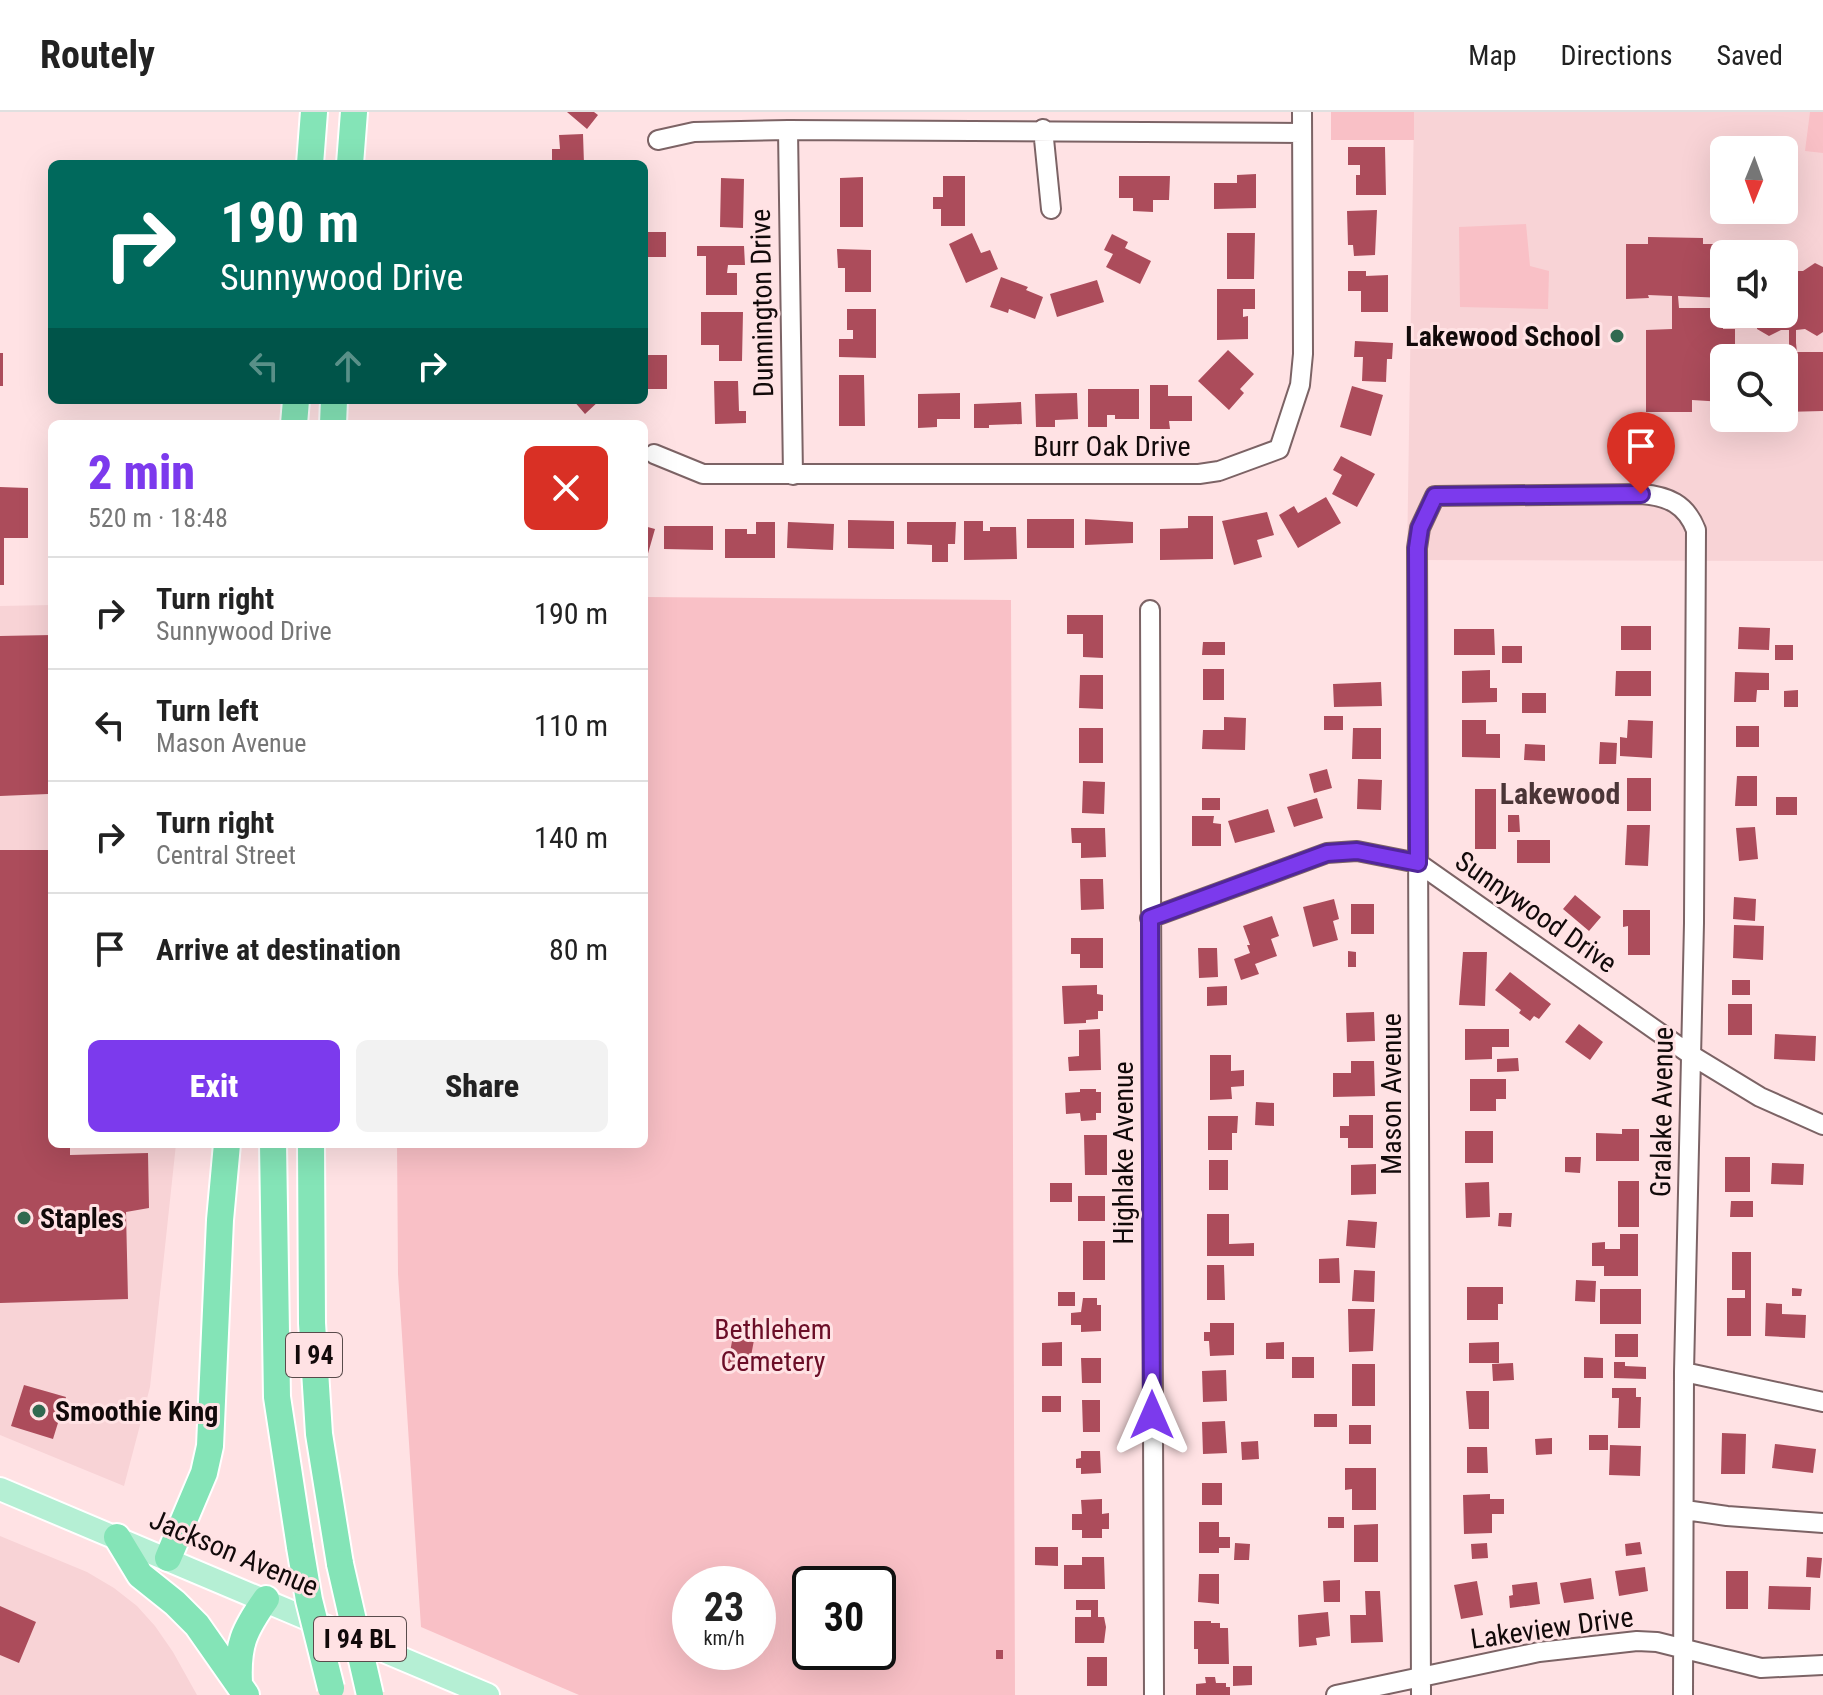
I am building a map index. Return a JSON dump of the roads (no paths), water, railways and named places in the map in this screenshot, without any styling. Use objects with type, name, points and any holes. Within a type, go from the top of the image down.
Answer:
[{"type":"highway","points":[[310,160],[314,112]]},
{"type":"highway","points":[[350,160],[354,112]]},
{"type":"highway","points":[[168,1558],[204,1473],[210,1446],[220,1220],[227,1148]]},
{"type":"highway","name":"I 94","points":[[273,1148],[277,1397],[309,1600],[332,1692]]},
{"type":"highway","name":"I 94","points":[[311,1148],[312,1323],[319,1434],[340,1564],[370,1695]]},
{"type":"highway","points":[[117,1537],[140,1575],[197,1625],[243,1689]]},
{"type":"highway","points":[[243,1689],[238,1661],[241,1643],[247,1626],[266,1599]]},
{"type":"main road","name":"Jackson Avenue","points":[[0,1489],[488,1695]]},
{"type":"street","name":"Burr Oak Drive","points":[[654,454],[703,474],[1199,474],[1219,471],[1279,449],[1300,385],[1303,354],[1302,112]]},
{"type":"street","points":[[658,140],[694,132],[788,130],[1043,129],[1302,133]]},
{"type":"street","points":[[1043,129],[1051,209]]},
{"type":"street","name":"Dunnington Drive","points":[[788,130],[793,475]]},
{"type":"street","name":"Mason Avenue","points":[[1421,1686],[1417,548],[1420,528],[1435,496],[1653,495],[1682,506],[1696,530]]},
{"type":"street","name":"Gralake Avenue","points":[[1683,1695],[1684,1372],[1691,1055],[1696,530]]},
{"type":"street","name":"Highlake Avenue","points":[[1150,610],[1154,1695]]},
{"type":"street","name":"Sunnywood Drive","points":[[1150,918],[1327,853],[1357,851],[1418,863],[1691,1055],[1760,1097],[1823,1125]]},
{"type":"street","points":[[1684,1372],[1823,1402]]},
{"type":"street","points":[[1685,1510],[1823,1523]]},
{"type":"street","name":"Lakeview Drive","points":[[1336,1695],[1421,1686],[1539,1652],[1602,1644],[1657,1642],[1761,1668],[1823,1665]]},
{"type":"place","name":"Lakewood School","points":[[1617,336]]},
{"type":"place","name":"Staples","points":[[24,1218]]},
{"type":"place","name":"Smoothie King","points":[[39,1411]]},
{"type":"district","name":"Lakewood","points":[[1560,793]]},
{"type":"park label","name":"Bethlehem Cemetery","points":[[773,1345]]}]
